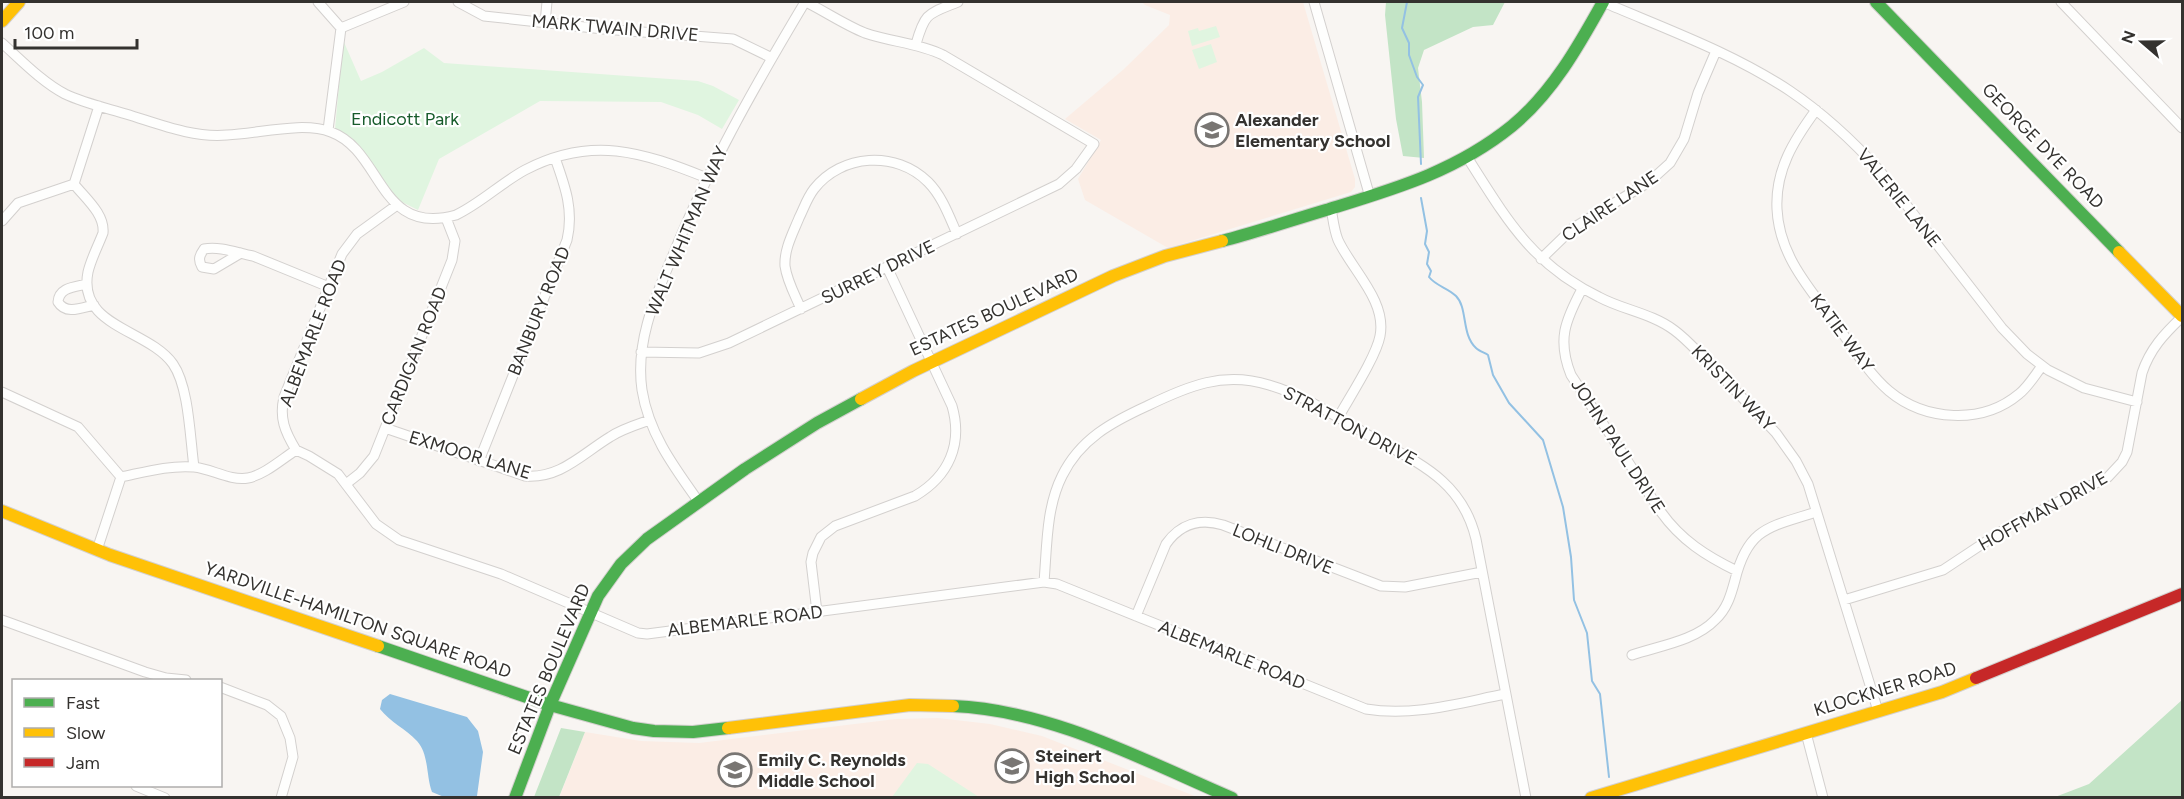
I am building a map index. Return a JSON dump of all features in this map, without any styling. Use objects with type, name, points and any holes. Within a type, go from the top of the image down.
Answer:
[{"type":"street","points":[[2,21],[19,2]]},
{"type":"street","points":[[318,2],[341,28],[328,130]]},
{"type":"street","points":[[341,28],[404,2]]},
{"type":"street","name":"MARK TWAIN DRIVE","points":[[458,2],[484,16],[733,39],[772,58]]},
{"type":"street","points":[[545,23],[547,2]]},
{"type":"street","points":[[806,2],[866,33],[916,44],[926,18],[931,13],[958,2]]},
{"type":"street","name":"WALT WHITMAN WAY","points":[[699,502],[663,451],[650,420],[642,389],[641,352],[647,322],[707,178],[742,110],[806,2]]},
{"type":"street","points":[[1314,2],[1370,196]]},
{"type":"street","name":"ESTATES BOULEVARD","points":[[515,798],[550,705],[590,613],[609,579],[635,549],[699,502],[817,423],[932,362],[1139,266],[1191,248],[1227,240],[1370,196],[1435,174],[1467,157],[1513,124],[1546,92],[1577,50],[1603,2]]},
{"type":"street","name":"VALERIE LANE","points":[[1603,2],[1716,51],[1778,83],[1816,110],[1859,147],[1880,171],[2002,328],[2027,354],[2042,366],[2084,388],[2137,402]]},
{"type":"street","name":"GEORGE DYE ROAD","points":[[1876,2],[2182,317]]},
{"type":"street","points":[[2063,2],[2182,127]]},
{"type":"street","name":"SURREY DRIVE","points":[[641,352],[684,354],[714,349],[1059,184],[1076,170],[1094,144],[943,55],[916,44]]},
{"type":"street","points":[[3,47],[65,93],[99,106],[196,134],[229,135],[308,128],[328,130],[356,149],[397,205],[416,216],[428,219],[446,218],[466,210],[524,171],[555,158],[596,151],[630,152],[662,160],[707,178]]},
{"type":"street","name":"CLAIRE LANE","points":[[1541,259],[1564,235],[1649,182],[1670,163],[1684,139],[1698,93],[1716,51]]},
{"type":"street","points":[[74,184],[99,106]]},
{"type":"street","name":"KATIE WAY","points":[[1816,110],[1797,135],[1784,163],[1777,196],[1779,225],[1783,242],[1797,272],[1877,380],[1899,399],[1913,406],[1940,415],[1968,415],[1989,410],[2009,401],[2020,393],[2042,366]]},
{"type":"street","name":"KRISTIN WAY","points":[[1467,157],[1506,219],[1520,238],[1541,259],[1582,289],[1656,319],[1675,330],[1787,447],[1808,484],[1878,711]]},
{"type":"street","name":"BANBURY ROAD","points":[[479,461],[567,240],[571,214],[555,158]]},
{"type":"street","points":[[801,309],[787,277],[788,244],[814,190],[831,173],[842,167],[867,160],[880,160],[905,166],[934,190],[957,234]]},
{"type":"street","points":[[2,221],[18,203],[74,184]]},
{"type":"street","points":[[74,184],[99,215],[104,227],[90,265],[87,284],[93,305],[108,321],[156,347],[174,365],[184,387],[194,467]]},
{"type":"street","name":"ALBEMARLE ROAD","points":[[397,205],[357,234],[342,254],[282,406],[284,428],[296,450],[329,467],[346,484],[371,519],[399,540],[501,574],[631,630],[647,634],[1044,582],[1057,584],[1366,709],[1398,713],[1417,711],[1505,694]]},
{"type":"street","points":[[1331,208],[1338,240],[1378,308],[1381,327],[1377,346],[1338,418]]},
{"type":"street","name":"CARDIGAN ROAD","points":[[346,484],[368,465],[452,260],[455,241],[446,218]]},
{"type":"street","points":[[241,254],[253,256],[329,287]]},
{"type":"street","points":[[817,612],[812,562],[816,544],[821,537],[835,526],[915,496],[935,482],[948,464],[956,441],[955,417],[887,267]]},
{"type":"street","points":[[87,284],[63,290],[58,302],[68,310],[93,305]]},
{"type":"street","name":"JOHN PAUL DRIVE","points":[[1582,289],[1569,314],[1563,337],[1566,362],[1571,375],[1661,512],[1677,532],[1701,552],[1737,571]]},
{"type":"street","name":"HOFFMAN DRIVE","points":[[1844,600],[1943,570],[2008,527],[2108,477],[2122,462],[2127,452],[2142,373],[2152,349],[2182,317]]},
{"type":"street","name":"STRATTON DRIVE","points":[[1044,582],[1051,505],[1056,488],[1071,460],[1082,446],[1113,422],[1186,387],[1202,382],[1235,379],[1268,384],[1284,390],[1430,470],[1453,492],[1470,519],[1476,539],[1526,798]]},
{"type":"street","points":[[2,392],[78,427],[121,477]]},
{"type":"street","name":"EXMOOR LANE","points":[[385,428],[525,476],[547,476],[564,468],[612,435],[650,420]]},
{"type":"street","points":[[121,477],[164,468],[194,467],[247,478],[255,476],[296,450]]},
{"type":"street","points":[[97,550],[121,477]]},
{"type":"street","name":"YARDVILLE-HAMILTON SQUARE ROAD","points":[[2,511],[97,550],[550,705],[633,728],[675,733],[910,705],[970,707],[1009,713],[1057,725],[1232,798]]},
{"type":"street","points":[[1632,655],[1694,634],[1714,622],[1727,604],[1747,546],[1761,532],[1774,525],[1816,512]]},
{"type":"street","name":"LOHLI DRIVE","points":[[1136,616],[1166,544],[1185,526],[1204,521],[1223,525],[1370,584],[1405,587],[1482,572]]},
{"type":"street","name":"KLOCKNER ROAD","points":[[1592,798],[1950,690],[2182,594]]},
{"type":"street","points":[[2,620],[145,672],[173,679]]},
{"type":"street","points":[[222,688],[267,705],[281,716],[290,738],[292,757],[281,798]]},
{"type":"street","points":[[1806,733],[1823,798]]},
{"type":"street","points":[[138,787],[165,798]]},
{"type":"shaded area","name":"Alexander Elementary School","points":[[1142,2],[1303,2],[1355,179],[1355,187],[1351,192],[1168,248],[1085,200],[1078,179],[1101,140],[1065,119],[1124,69],[1169,25],[1170,15]]},
{"type":"shaded area","name":"Emily C. Reynolds Middle School","points":[[938,718],[990,724],[1042,736],[1197,797],[559,798],[585,732],[641,741],[699,743],[896,719]]},
{"type":"green space","points":[[1386,2],[1505,2],[1493,25],[1473,27],[1424,50],[1418,68],[1424,158],[1403,156],[1396,119],[1385,15]]},
{"type":"green space","points":[[1216,26],[1220,37],[1192,46],[1188,31],[1198,28],[1199,31]]},
{"type":"green space","name":"Endicott Park","points":[[343,40],[361,81],[424,48],[444,63],[698,81],[739,100],[722,129],[698,115],[661,102],[540,101],[439,159],[418,210],[398,200],[357,143],[335,129]]},
{"type":"green space","points":[[1211,44],[1217,62],[1199,69],[1192,50]]},
{"type":"green space","points":[[2182,700],[2182,797],[2055,797],[2089,784]]},
{"type":"green space","points":[[561,728],[585,732],[559,797],[534,797]]},
{"type":"green space","points":[[917,763],[928,764],[979,797],[892,797]]},
{"type":"water","points":[[390,694],[467,717],[478,731],[483,752],[477,796],[444,797],[432,792],[421,746],[380,709],[382,700]]},
{"type":"waterway","points":[[1407,2],[1402,28],[1409,43],[1409,55],[1417,77],[1423,85],[1418,97],[1421,164]]},
{"type":"waterway","points":[[1421,198],[1427,231],[1425,244],[1429,252],[1427,264],[1431,271],[1429,277],[1453,293],[1460,301],[1471,342],[1477,349],[1488,355],[1493,375],[1509,403],[1543,440],[1563,507],[1571,557],[1574,600],[1587,633],[1592,681],[1600,694],[1609,777]]},
{"type":"traffic: fast","points":[[1222,241],[1400,186],[1468,156],[1512,126],[1540,99],[1574,52],[1603,2]]},
{"type":"traffic: fast","points":[[1876,2],[2119,252]]},
{"type":"traffic: fast","points":[[515,798],[550,705],[598,596],[621,564],[647,539],[745,469],[817,423],[861,399]]},
{"type":"traffic: fast","points":[[378,646],[550,705],[633,728],[693,732],[728,728]]},
{"type":"traffic: fast","points":[[953,706],[989,710],[1061,727],[1130,753],[1232,798]]},
{"type":"traffic: slow","points":[[2,21],[19,2]]},
{"type":"traffic: slow","points":[[861,399],[913,371],[1113,276],[1165,256],[1222,241]]},
{"type":"traffic: slow","points":[[2119,252],[2182,316]]},
{"type":"traffic: slow","points":[[2,511],[110,555],[378,646]]},
{"type":"traffic: slow","points":[[1591,798],[1942,692],[1976,678]]},
{"type":"traffic: slow","points":[[728,728],[910,705],[953,706]]},
{"type":"traffic: jam","points":[[1976,678],[2182,594]]},
{"type":"place","name":"Alexander Elementary School","points":[[1212,130]]},
{"type":"place","name":"Steinert High School","points":[[1012,766]]},
{"type":"place","name":"Emily C. Reynolds Middle School","points":[[735,770]]}]
